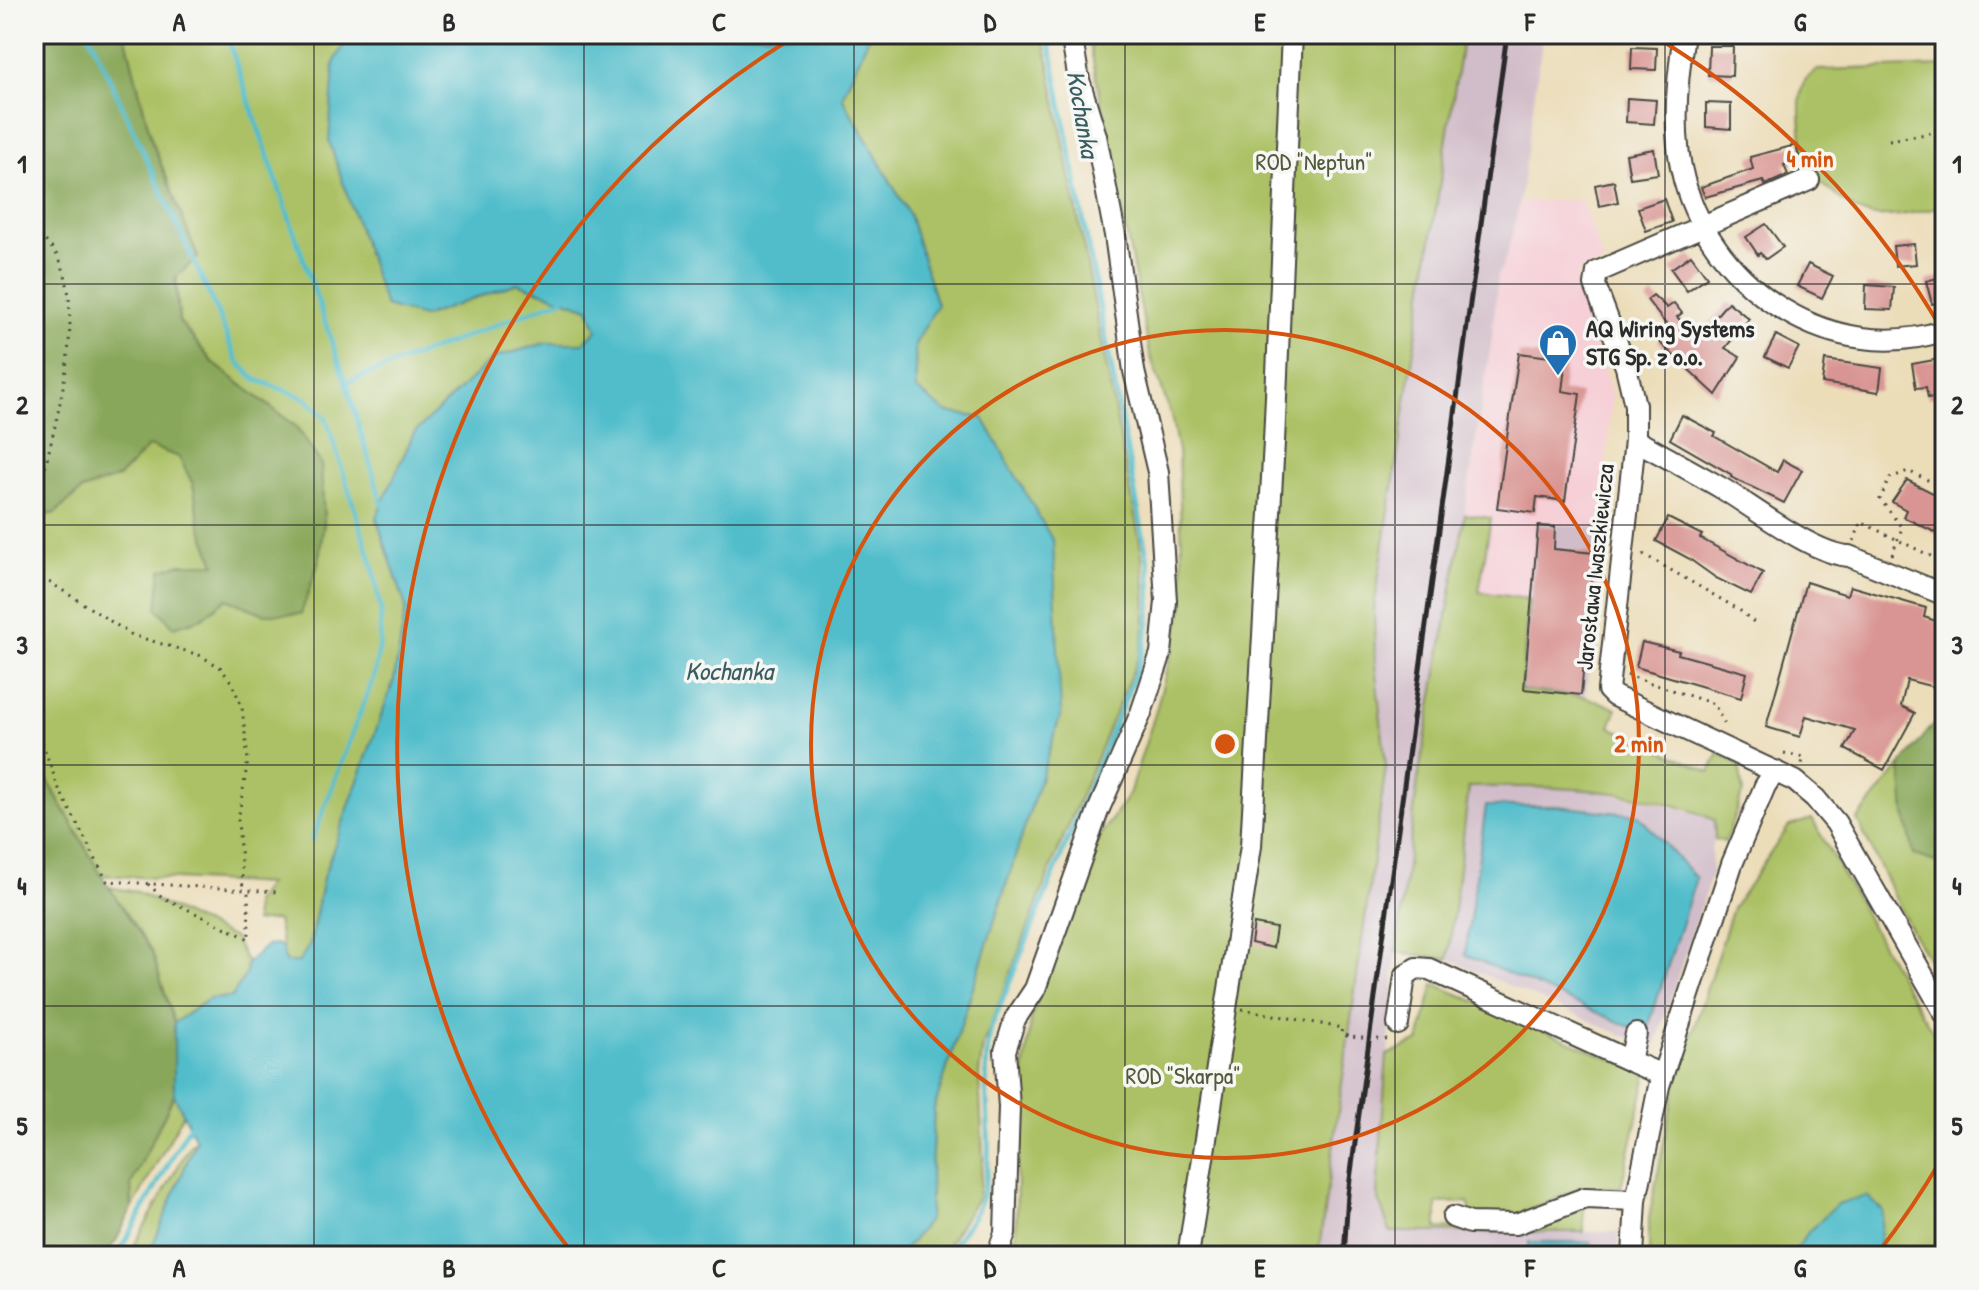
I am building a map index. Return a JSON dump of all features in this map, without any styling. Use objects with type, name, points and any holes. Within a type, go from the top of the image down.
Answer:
[{"type":"street","points":[[997,1256],[1005,1233],[1009,1107],[1005,1051],[1015,1019],[1035,989],[1098,811],[1141,713],[1161,653],[1166,601],[1158,472],[1134,371],[1113,221],[1071,34]]},
{"type":"street","points":[[1188,1256],[1251,846],[1255,799],[1292,34]]},
{"type":"street","points":[[1684,34],[1678,148],[1684,180],[1702,226],[1743,279],[1775,305],[1806,323],[1839,335],[1875,341],[1918,338],[1945,330]]},
{"type":"street","points":[[1702,226],[1809,180]]},
{"type":"street","name":"Jarosława Iwaszkiewicza","points":[[1702,226],[1597,272],[1595,285],[1626,367],[1635,405],[1635,440],[1608,690],[1614,696],[1776,762],[1815,798],[1836,823],[1945,1014]]},
{"type":"street","points":[[1635,440],[1723,489],[1818,548],[1838,556],[1849,556],[1945,595]]},
{"type":"street","points":[[1633,1256],[1636,1200],[1662,1075],[1732,864],[1776,762]]},
{"type":"street","points":[[1398,1024],[1405,976],[1416,968],[1429,969],[1662,1075]]},
{"type":"street","points":[[1630,1061],[1636,1034]]},
{"type":"street","points":[[1453,1217],[1470,1223],[1516,1224],[1585,1198],[1636,1200]]},
{"type":"path","points":[[1889,140],[1945,131]]},
{"type":"path","points":[[34,230],[61,262],[69,302],[67,367],[34,510]]},
{"type":"path","points":[[1885,572],[1902,528],[1880,499],[1890,478],[1908,471],[1945,488]]},
{"type":"path","points":[[1864,523],[1945,563]]},
{"type":"path","points":[[1632,549],[1738,609],[1755,623]]},
{"type":"path","points":[[34,577],[51,583],[132,635],[199,655],[220,667],[232,683],[242,707],[248,760],[238,820],[249,939],[162,897],[148,884]]},
{"type":"path","points":[[1619,671],[1714,704],[1732,738]]},
{"type":"path","points":[[34,720],[58,787],[107,881],[278,892]]},
{"type":"path","points":[[1776,762],[1803,757],[1802,769]]},
{"type":"path","points":[[1227,1007],[1327,1024],[1342,1028],[1341,1033],[1349,1037],[1387,1041],[1396,1035],[1398,1024]]},
{"type":"shaded area","points":[[1463,34],[1543,34],[1520,201],[1507,255],[1498,274],[1492,336],[1396,952],[1377,1194],[1391,1232],[1619,1232],[1619,1256],[1318,1256],[1386,767],[1375,664],[1374,607]]},
{"type":"shaded area","points":[[1580,200],[1605,263],[1583,269],[1577,276],[1612,396],[1600,528],[1536,522],[1529,599],[1479,593],[1491,518],[1465,514],[1492,336],[1498,274],[1507,255],[1520,201]]},
{"type":"shaded area","points":[[1536,522],[1600,528],[1586,697],[1521,691]]},
{"type":"shaded area","points":[[1560,786],[1651,801],[1715,820],[1712,872],[1655,1046],[1624,1036],[1448,959],[1469,787]]},
{"type":"green space","points":[[34,34],[125,34],[152,142],[198,257],[175,278],[179,321],[213,363],[296,427],[321,464],[324,522],[318,564],[301,614],[265,614],[226,599],[202,618],[174,627],[157,608],[161,570],[180,564],[215,564],[200,524],[193,484],[179,457],[149,446],[119,477],[82,490],[55,513],[37,517],[34,533]]},
{"type":"green space","points":[[125,34],[350,34],[334,63],[423,317],[517,283],[589,308],[597,330],[583,343],[546,343],[493,358],[414,433],[376,517],[406,607],[394,681],[323,878],[310,944],[299,962],[285,962],[277,920],[255,922],[254,903],[268,884],[101,875],[34,756],[34,533],[37,517],[55,513],[82,490],[119,477],[149,446],[179,457],[193,484],[200,524],[216,564],[180,564],[202,618],[225,598],[265,614],[318,564],[324,522],[321,464],[297,427],[213,363],[179,321],[172,191],[152,142]]},
{"type":"green space","points":[[870,34],[1043,34],[1140,542],[1145,584],[1146,611],[1140,653],[1054,860],[983,1045],[979,1074],[983,1160],[978,1197],[940,1256],[900,1256],[929,1219],[934,1109],[1061,714],[983,418],[946,412],[916,389],[915,344],[936,305],[909,214],[842,97]]},
{"type":"green space","name":"ROD \"Skarpa\"","points":[[1088,34],[1463,34],[1374,607],[1375,664],[1386,767],[1318,1256],[1008,1256],[1016,1237],[1018,1109],[1032,1015],[1087,855],[1129,794],[1155,714],[1184,605],[1178,451],[1171,415],[1150,355]]},
{"type":"green space","points":[[1945,66],[1945,207],[1894,216],[1873,216],[1844,202],[1816,177],[1808,165],[1801,128],[1800,101],[1808,77],[1818,70]]},
{"type":"green space","points":[[1465,514],[1491,518],[1479,592],[1529,599],[1521,690],[1586,697],[1617,708],[1610,727],[1710,772],[1719,753],[1739,765],[1743,792],[1725,842],[1715,839],[1714,820],[1657,801],[1562,788],[1469,787],[1448,959],[1396,952],[1418,779]]},
{"type":"green space","points":[[1945,710],[1945,865],[1914,855],[1905,813],[1901,765]]},
{"type":"green space","points":[[34,756],[101,875],[152,952],[174,1023],[174,1095],[131,1184],[132,1209],[116,1241],[104,1256],[34,1256]]},
{"type":"green space","points":[[1901,765],[1905,813],[1914,855],[1945,865],[1945,985],[1914,936],[1857,820]]},
{"type":"green space","points":[[1812,819],[1911,997],[1945,1050],[1945,1256],[1649,1256],[1649,1218],[1675,1086],[1733,908],[1789,826]]},
{"type":"green space","points":[[108,887],[137,892],[234,938],[247,963],[246,974],[232,997],[209,999],[174,1023],[152,952]]},
{"type":"green space","points":[[1434,984],[1647,1074],[1621,1187],[1578,1189],[1515,1217],[1472,1214],[1468,1202],[1437,1203],[1437,1228],[1520,1230],[1584,1206],[1584,1232],[1390,1232],[1377,1194],[1387,1055],[1419,1041]]},
{"type":"green space","points":[[174,1095],[184,1113],[132,1209],[131,1184]]},
{"type":"green space","points":[[196,1140],[155,1240],[144,1256],[128,1256],[190,1145]]},
{"type":"water","name":"Kochanka","points":[[350,34],[870,34],[842,97],[909,214],[937,305],[915,344],[916,389],[946,412],[983,418],[1053,541],[1061,714],[934,1109],[929,1219],[900,1256],[144,1256],[155,1240],[196,1140],[174,1095],[174,1023],[209,999],[232,997],[246,974],[247,963],[267,945],[282,947],[285,962],[299,962],[310,944],[323,878],[394,680],[406,607],[376,517],[414,433],[493,358],[546,343],[583,343],[597,330],[589,308],[517,283],[423,317],[385,306],[329,141],[334,63]]},
{"type":"water","points":[[1486,806],[1557,806],[1638,815],[1696,878],[1646,1034],[1465,955]]},
{"type":"water","points":[[1867,1196],[1883,1211],[1879,1247],[1872,1256],[1792,1256],[1809,1231],[1837,1204]]},
{"type":"water","points":[[1529,1242],[1591,1242],[1591,1256],[1529,1256]]},
{"type":"building","points":[[1709,46],[1733,46],[1732,76],[1708,75]]},
{"type":"building","points":[[1632,47],[1657,48],[1656,70],[1631,69]]},
{"type":"building","points":[[1627,98],[1656,100],[1654,124],[1626,122]]},
{"type":"building","points":[[1706,103],[1731,104],[1731,129],[1706,127]]},
{"type":"building","points":[[1796,145],[1800,161],[1784,165],[1788,175],[1765,185],[1763,181],[1705,197],[1701,187],[1753,169],[1750,157]]},
{"type":"building","points":[[1654,149],[1658,174],[1630,178],[1626,154]]},
{"type":"building","points":[[1614,181],[1618,202],[1599,206],[1595,185]]},
{"type":"building","points":[[1664,199],[1672,222],[1646,231],[1638,208]]},
{"type":"building","points":[[1766,224],[1783,247],[1766,259],[1760,253],[1758,255],[1746,237]]},
{"type":"building","points":[[1914,244],[1916,264],[1895,266],[1893,246]]},
{"type":"building","points":[[1691,255],[1707,277],[1687,291],[1671,269]]},
{"type":"building","points":[[1808,264],[1833,276],[1822,298],[1797,286]]},
{"type":"building","points":[[1945,276],[1945,301],[1932,304],[1926,281]]},
{"type":"building","points":[[1866,285],[1894,287],[1892,310],[1865,309]]},
{"type":"building","points":[[1653,295],[1667,308],[1674,303],[1682,313],[1677,317],[1698,337],[1728,302],[1749,319],[1725,348],[1740,357],[1716,395],[1658,341],[1669,328],[1647,300]]},
{"type":"building","points":[[1776,335],[1799,347],[1788,368],[1765,357]]},
{"type":"building","points":[[1519,353],[1566,359],[1562,391],[1580,394],[1565,501],[1537,497],[1535,513],[1497,508]]},
{"type":"building","points":[[1945,358],[1945,395],[1928,398],[1926,387],[1916,388],[1912,364]]},
{"type":"building","points":[[1825,360],[1882,368],[1879,392],[1822,383]]},
{"type":"building","points":[[1682,415],[1777,472],[1783,460],[1802,470],[1784,503],[1731,477],[1670,439]]},
{"type":"building","points":[[1907,480],[1945,499],[1945,537],[1903,517],[1906,510],[1892,502]]},
{"type":"building","points":[[1668,518],[1763,573],[1751,595],[1716,578],[1656,541]]},
{"type":"building","points":[[1538,526],[1555,527],[1554,549],[1594,553],[1581,695],[1524,689]]},
{"type":"building","points":[[1806,582],[1847,595],[1850,586],[1926,608],[1924,617],[1945,624],[1945,690],[1907,680],[1901,706],[1915,713],[1884,770],[1845,749],[1855,730],[1806,716],[1800,737],[1766,727]]},
{"type":"building","points":[[1642,642],[1747,673],[1741,698],[1636,667]]},
{"type":"building","points":[[1254,924],[1276,928],[1273,948],[1251,943]]},
{"type":"waterway","points":[[89,34],[237,361],[255,379],[305,398],[326,418],[373,567],[381,611],[380,643],[374,676],[312,840]]},
{"type":"waterway","points":[[226,34],[346,383],[382,503]]},
{"type":"waterway","name":"Kochanka","points":[[945,1256],[972,1218],[983,1193],[987,1173],[986,1069],[991,1028],[1134,677],[1150,610],[1149,567],[1048,34]]},
{"type":"waterway","points":[[346,383],[563,299]]},
{"type":"waterway","points":[[117,1256],[190,1125]]},
{"type":"railway","points":[[1344,1256],[1348,1194],[1507,34]]},
{"type":"place","name":"AQ Wiring Systems STG Sp. z o.o.","points":[[1558,377]]},
{"type":"park label","name":"ROD \"Neptun\"","points":[[1314,162]]}]
